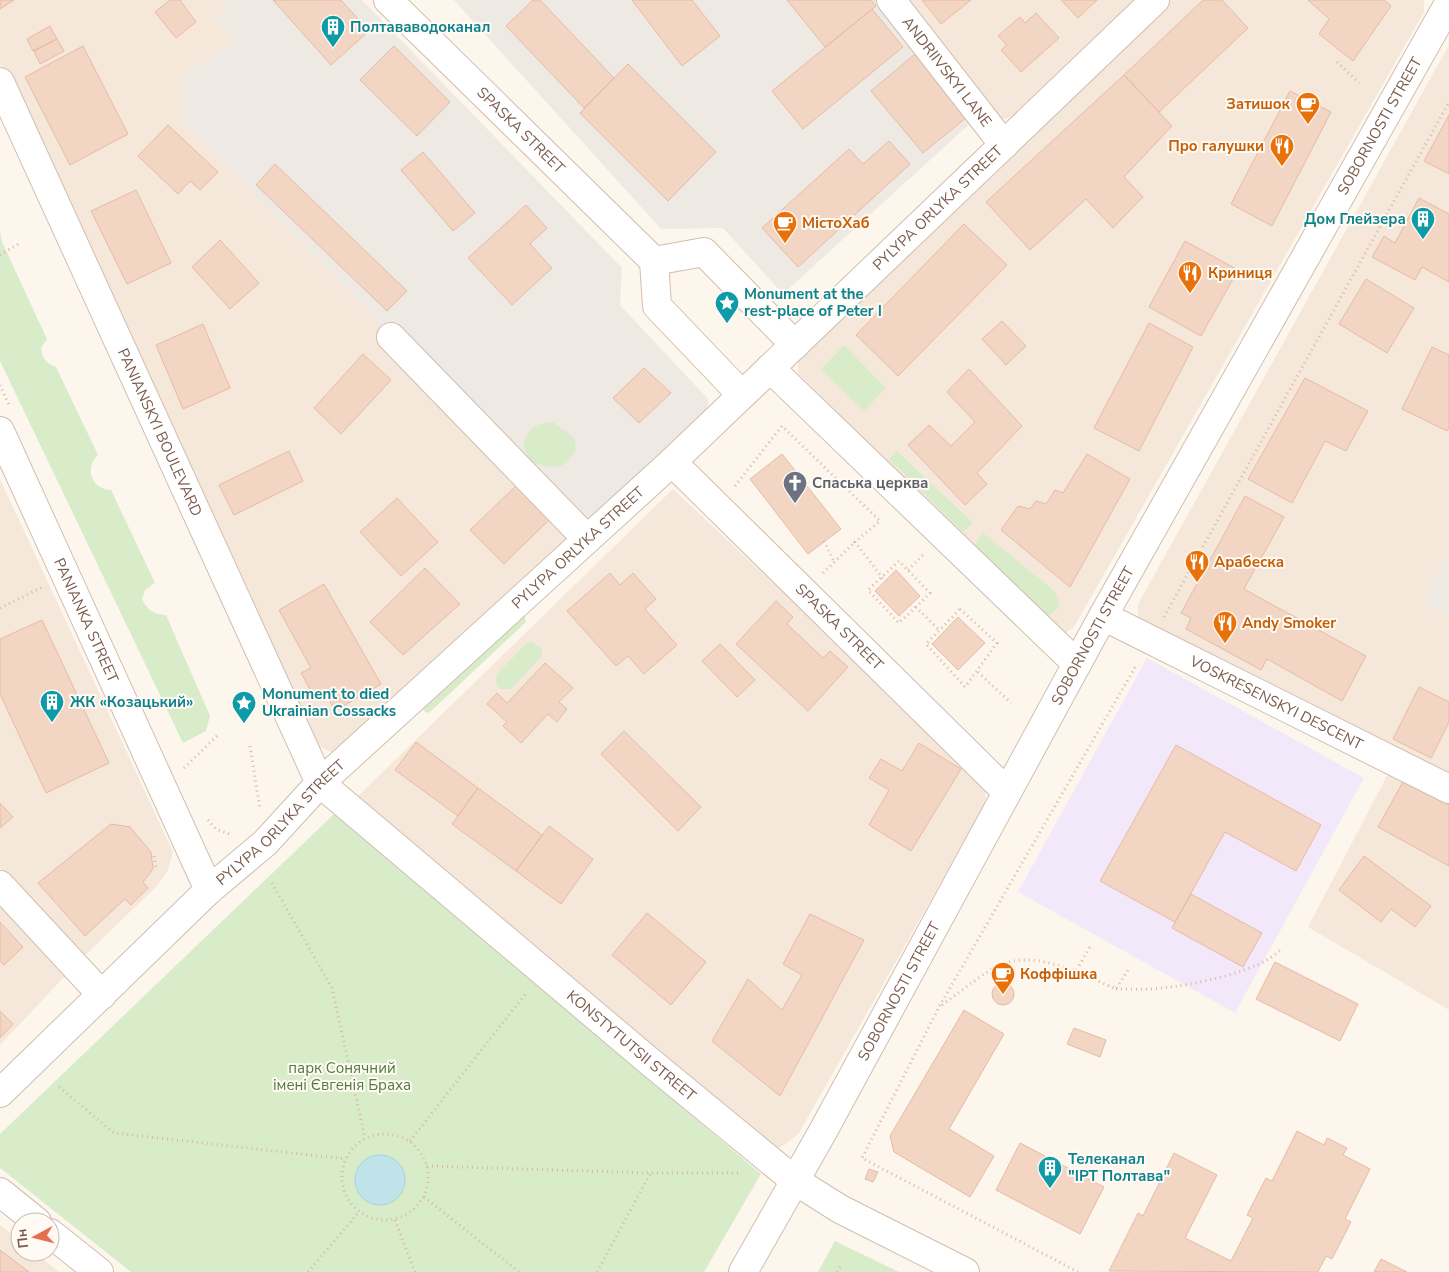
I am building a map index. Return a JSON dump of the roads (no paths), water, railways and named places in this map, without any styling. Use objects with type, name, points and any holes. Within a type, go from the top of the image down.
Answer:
[{"type":"street","name":"SPASKA STREET","points":[[388,0],[654,261]]},
{"type":"street","name":"ANDRIIVSKYI LANE","points":[[891,0],[1004,145]]},
{"type":"street","name":"PYLYPA ORLYKA STREET","points":[[0,1093],[209,890],[265,843],[320,783],[672,462],[1155,0]]},
{"type":"street","name":"SOBORNOSTI STREET","points":[[743,1272],[822,1133],[1103,616],[1449,3]]},
{"type":"street","name":"PANIANSKYI BOULEVARD","points":[[0,82],[320,783]]},
{"type":"street","points":[[742,395],[657,306],[654,261],[704,252],[795,345]]},
{"type":"street","points":[[392,337],[587,539]]},
{"type":"street","points":[[770,368],[1077,664]]},
{"type":"street","name":"PANIANKA STREET","points":[[6,422],[209,890]]},
{"type":"street","name":"SPASKA STREET","points":[[672,462],[1006,792]]},
{"type":"street","name":"VOSKRESENSKYI DESCENT","points":[[1103,616],[1449,789]]},
{"type":"street","name":"KONSTYTUTSII STREET","points":[[320,783],[649,1062],[794,1180],[840,1209],[965,1272]]},
{"type":"street","points":[[0,885],[102,995]]},
{"type":"street","points":[[0,1192],[25,1212]]},
{"type":"street","points":[[60,1241],[99,1272]]},
{"type":"water","points":[[375,1155],[385,1155],[398,1162],[405,1175],[405,1185],[398,1198],[385,1205],[375,1205],[366,1201],[359,1194],[355,1185],[355,1175],[359,1166],[366,1159]]},
{"type":"place","name":"Полтававодоканал","points":[[333,48]]},
{"type":"place","name":"Затишок","points":[[1308,125]]},
{"type":"place","name":"Про галушки","points":[[1282,167]]},
{"type":"place","name":"Дом Глейзера","points":[[1423,240]]},
{"type":"place","name":"МістоХаб","points":[[785,244]]},
{"type":"place","name":"Криниця","points":[[1190,294]]},
{"type":"place","name":"Monument at the rest-place of Peter I","points":[[727,324]]},
{"type":"place","name":"Спаська церква","points":[[795,504]]},
{"type":"place","name":"Арабеска","points":[[1197,583]]},
{"type":"place","name":"Andy Smoker","points":[[1225,644]]},
{"type":"place","name":"ЖК «Козацький»","points":[[52,723]]},
{"type":"place","name":"Monument to died Ukrainian Cossacks","points":[[244,724]]},
{"type":"place","name":"Коффішка","points":[[1003,995]]},
{"type":"place","name":"Телеканал \"ІРТ Полтава\"","points":[[1050,1189]]},
{"type":"park label","name":"парк Сонячний імені Євгенія Браха","points":[[342,1076]]}]
